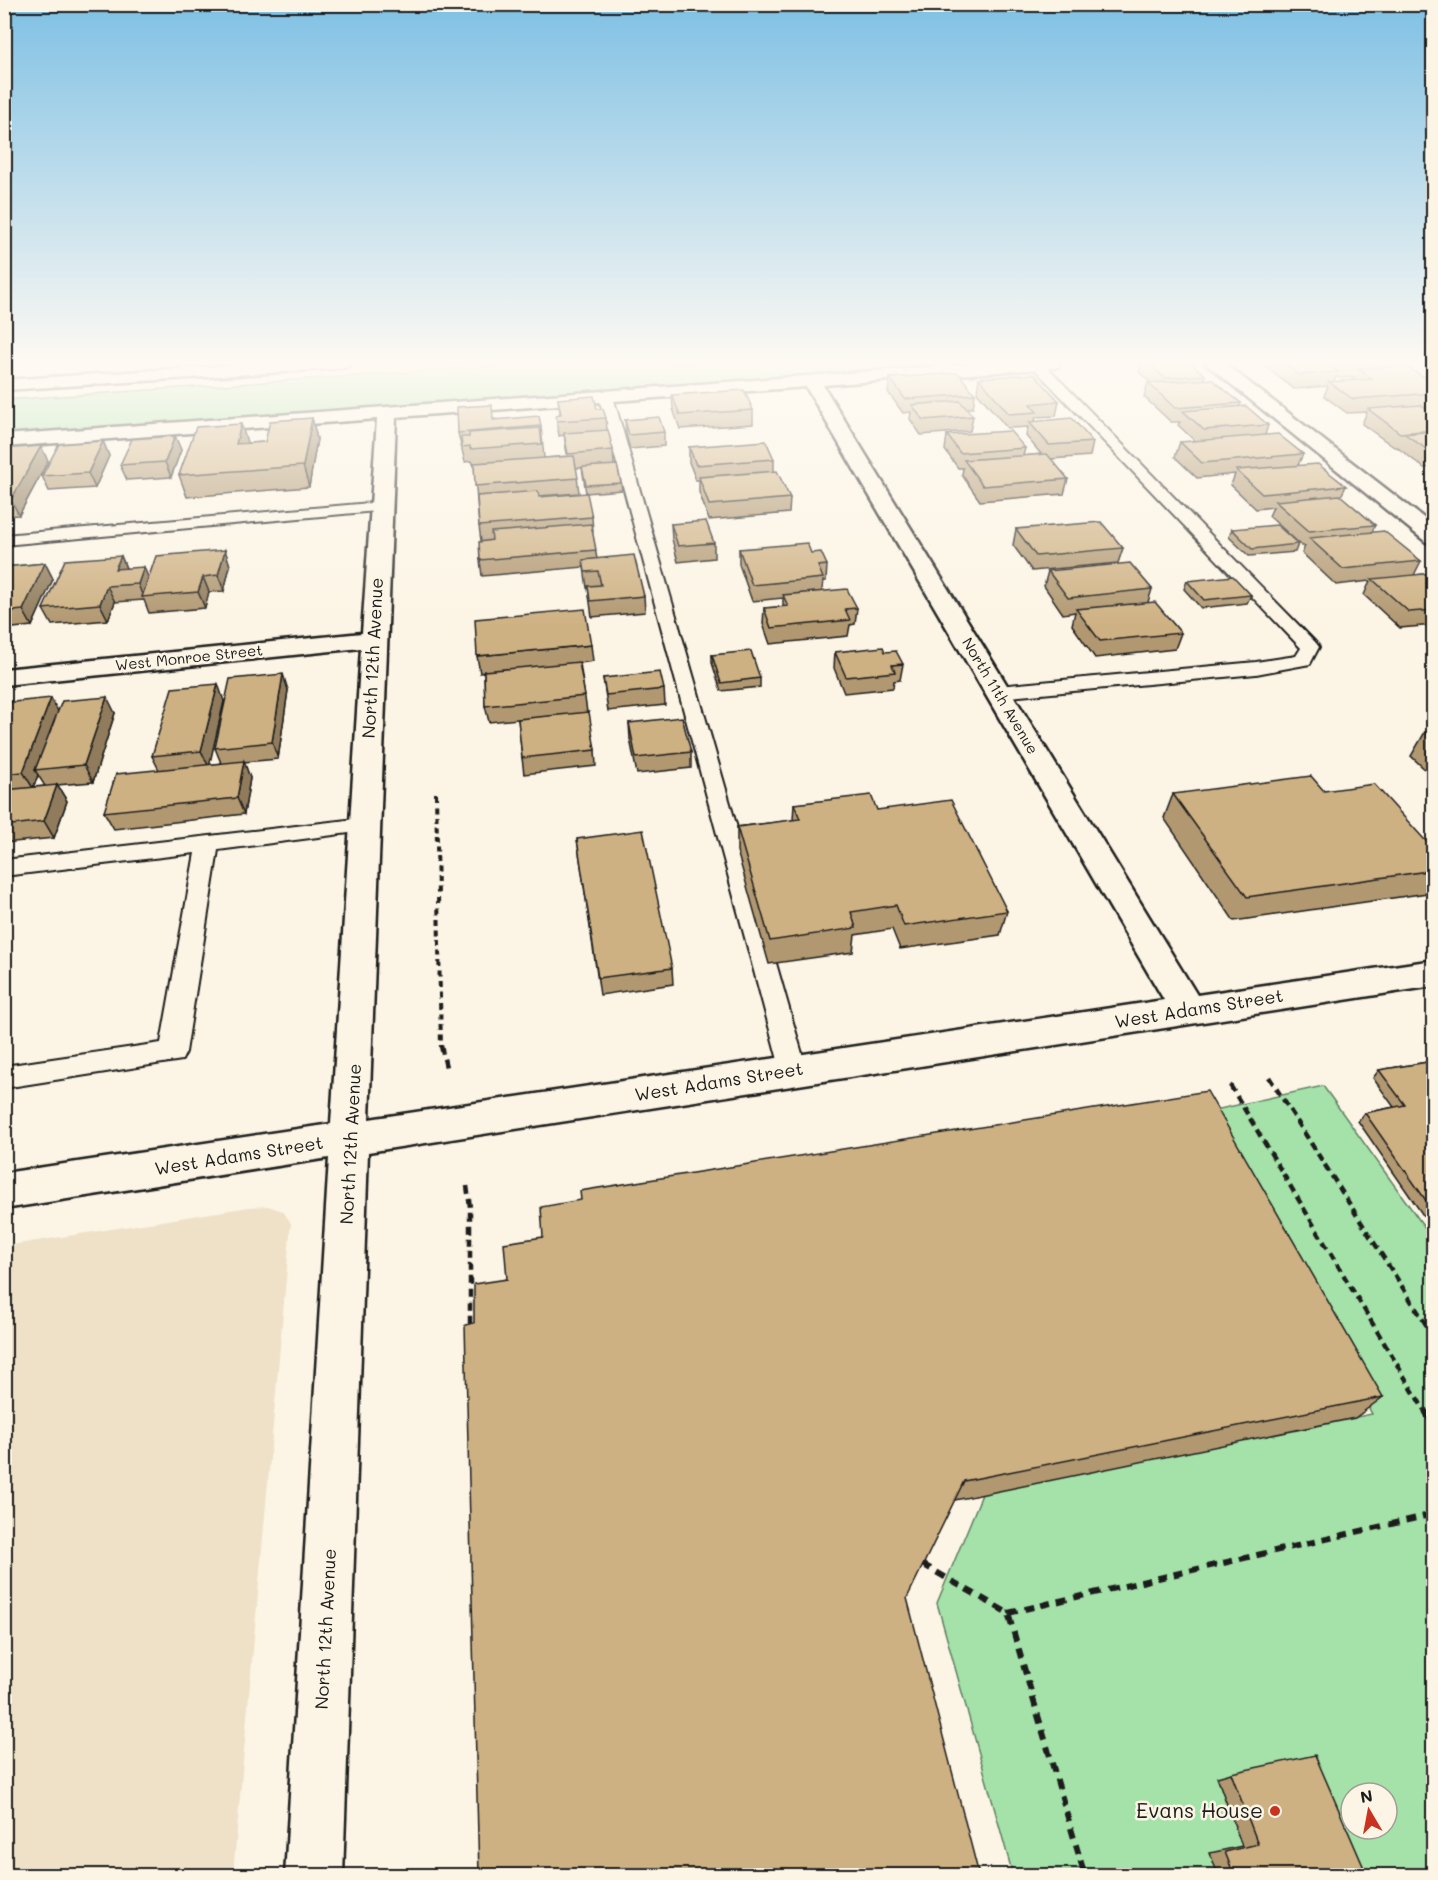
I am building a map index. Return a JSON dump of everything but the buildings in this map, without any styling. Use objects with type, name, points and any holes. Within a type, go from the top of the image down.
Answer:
[{"type":"street","name":"North 12th Avenue","points":[[314,1875],[351,1138],[364,825],[385,451]]},
{"type":"street","name":"North 11th Avenue","points":[[854,451],[1188,1010]]},
{"type":"street","points":[[1324,451],[1434,537]]},
{"type":"street","name":"West Monroe Street","points":[[4,677],[374,639]]},
{"type":"street","name":"West Adams Street","points":[[4,1191],[1434,973]]},
{"type":"lane","points":[[621,451],[794,1071]]},
{"type":"lane","points":[[998,692],[1256,668],[1303,660],[1310,647],[1126,451]]},
{"type":"lane","points":[[4,540],[382,507]]},
{"type":"lane","points":[[4,868],[364,825]]},
{"type":"lane","points":[[4,1077],[172,1052],[207,844]]},
{"type":"path","points":[[436,793],[441,1048],[447,1071]]},
{"type":"path","points":[[1269,1077],[1434,1337]]},
{"type":"path","points":[[1230,1085],[1434,1426]]},
{"type":"path","points":[[467,1186],[470,1207],[470,1339]]},
{"type":"path","points":[[922,1564],[1008,1613],[1434,1514]]},
{"type":"path","points":[[1008,1613],[1085,1875]]},
{"type":"shaded area","points":[[268,1206],[283,1211],[291,1223],[233,1875],[5,1875],[5,1246],[249,1207]]},
{"type":"green space","points":[[1323,1086],[1433,1239],[1433,1875],[1013,1875],[937,1603],[983,1492],[1372,1414],[1206,1112]]},
{"type":"place","name":"Evans House","points":[[1275,1811]]}]
